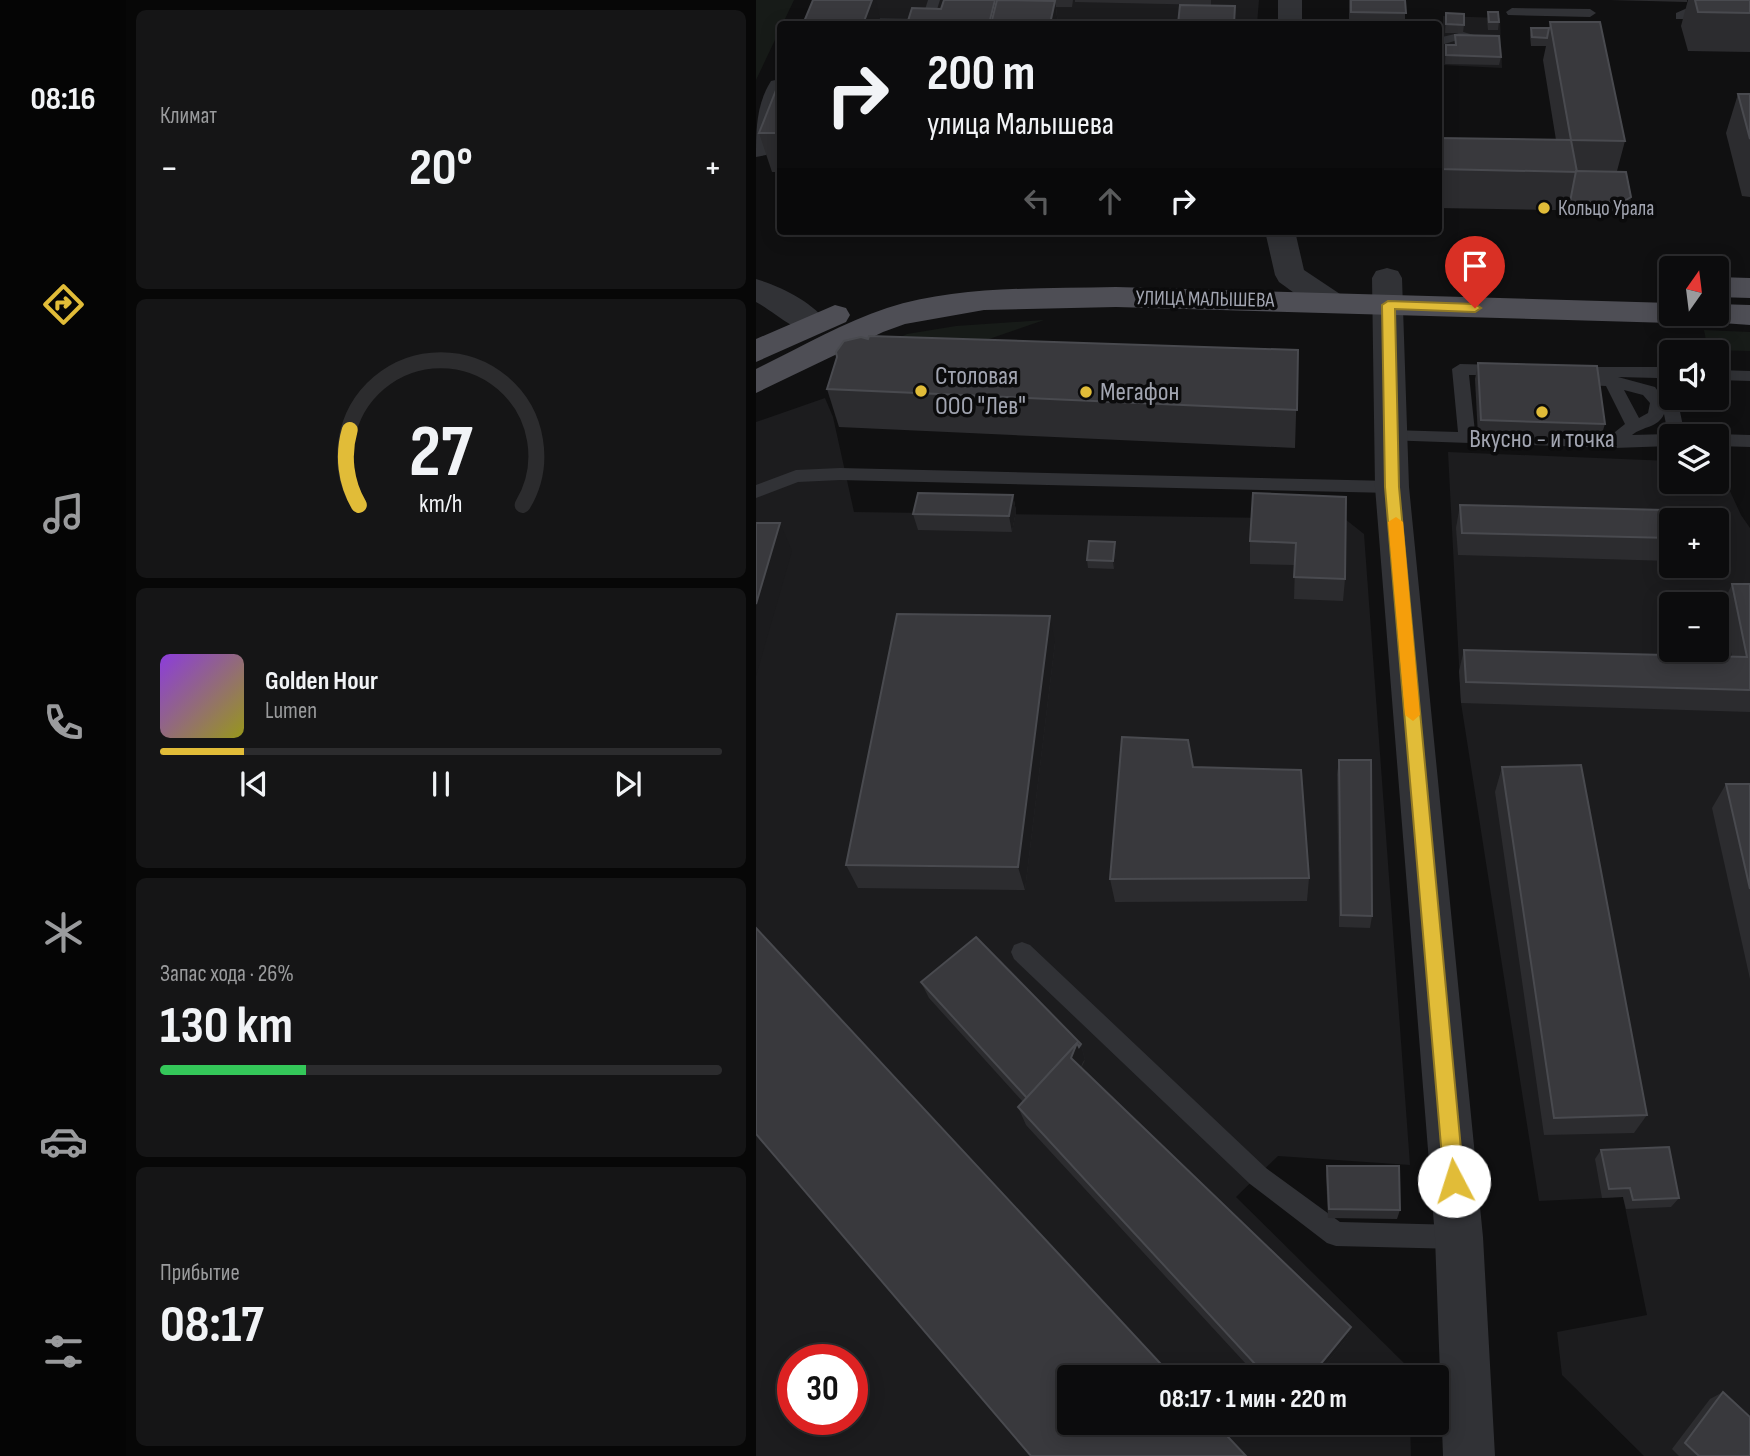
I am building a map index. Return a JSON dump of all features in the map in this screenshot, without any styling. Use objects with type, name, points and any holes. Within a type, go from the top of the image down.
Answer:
[{"type":"main road","name":"УЛИЦА МАЛЫШЕВА","points":[[756,351],[881,296],[929,284],[971,278],[1110,272],[1290,275],[1387,292],[1659,312]]},
{"type":"main road","name":"УЛИЦА МАЛЫШЕВА","points":[[756,382],[847,337],[900,315],[984,300],[1116,297],[1332,303],[1387,292],[1659,286]]},
{"type":"main road","points":[[1729,287],[1750,288]]},
{"type":"main road","points":[[1729,314],[1750,315]]},
{"type":"street","points":[[1290,0],[1290,21]]},
{"type":"street","points":[[756,149],[777,95]]},
{"type":"street","points":[[1281,235],[1290,275],[1332,303]]},
{"type":"street","points":[[756,289],[785,304],[813,324]]},
{"type":"street","points":[[1387,292],[1392,487],[1459,1237],[1469,1456]]},
{"type":"lane","points":[[928,21],[934,0]]},
{"type":"lane","points":[[1681,16],[1699,8],[1696,0]]},
{"type":"lane","points":[[1512,12],[1590,13]]},
{"type":"lane","points":[[1442,42],[1454,36],[1468,35]]},
{"type":"lane","points":[[1614,442],[1634,425],[1648,422],[1656,416],[1658,402],[1649,391],[1611,381],[1556,375],[1659,373]]},
{"type":"lane","points":[[1467,437],[1461,377],[1515,374]]},
{"type":"lane","points":[[1729,375],[1750,376]]},
{"type":"lane","points":[[1611,381],[1634,425]]},
{"type":"lane","points":[[1391,436],[1614,442],[1659,440]]},
{"type":"lane","points":[[1729,440],[1750,440]]},
{"type":"lane","points":[[756,492],[796,476],[840,474],[1392,487]]},
{"type":"lane","points":[[1023,953],[1258,1176],[1336,1234],[1459,1237]]},
{"type":"shaded area","points":[[756,0],[794,0],[784,21],[777,21],[777,36],[756,80]]},
{"type":"shaded area","points":[[838,0],[1259,0],[1257,21],[829,21]]},
{"type":"shaded area","points":[[1443,16],[1500,18],[1502,68],[1442,65]]},
{"type":"shaded area","points":[[1044,320],[920,363],[854,360],[907,334],[956,326]]},
{"type":"shaded area","points":[[1704,330],[1750,332],[1750,351],[1729,350],[1729,340],[1706,340]]},
{"type":"shaded area","points":[[825,398],[833,417],[854,512],[1345,519],[1364,534],[1410,1165],[1278,1156],[1236,1197],[1406,1365],[1057,1365],[1057,1435],[1410,1435],[1411,1456],[756,1456],[756,422]]},
{"type":"shaded area","points":[[1448,452],[1659,461],[1659,494],[1729,494],[1729,489],[1750,528],[1750,1456],[1644,1456],[1562,1375],[1557,1332],[1647,1315],[1623,1197],[1539,1201],[1461,703]]},
{"type":"building","points":[[813,0],[872,0],[864,21],[804,21]]},
{"type":"building","points":[[944,0],[995,0],[990,21],[908,21],[912,8],[941,9]]},
{"type":"building","points":[[997,0],[1055,1],[1051,21],[992,21]]},
{"type":"building","points":[[1351,0],[1405,0],[1406,13],[1351,12]]},
{"type":"building","points":[[1695,0],[1750,0],[1750,13],[1698,12]]},
{"type":"building","points":[[1180,5],[1235,6],[1234,21],[1178,21]]},
{"type":"building","points":[[1488,12],[1498,12],[1499,22],[1489,22]]},
{"type":"building","points":[[1446,13],[1464,14],[1464,25],[1446,24]]},
{"type":"building","points":[[1550,22],[1600,22],[1625,141],[1571,140]]},
{"type":"building","points":[[1531,28],[1549,28],[1547,38],[1532,37]]},
{"type":"building","points":[[1455,35],[1499,36],[1501,57],[1446,55],[1446,45],[1456,45]]},
{"type":"building","points":[[777,88],[777,133],[759,133]]},
{"type":"building","points":[[1738,94],[1750,94],[1750,139]]},
{"type":"building","points":[[1442,138],[1571,140],[1577,172],[1442,169]]},
{"type":"building","points":[[1576,171],[1626,172],[1631,197],[1621,203],[1570,202]]},
{"type":"building","points":[[869,336],[1298,350],[1297,410],[827,389],[837,357],[836,352],[844,341],[861,337],[868,339]]},
{"type":"building","points":[[1478,363],[1597,366],[1605,424],[1481,420]]},
{"type":"building","points":[[918,493],[1013,495],[1009,516],[913,514]]},
{"type":"building","points":[[1253,493],[1346,497],[1345,579],[1294,577],[1296,543],[1250,541]]},
{"type":"building","points":[[1460,505],[1659,510],[1659,538],[1462,533]]},
{"type":"building","points":[[756,523],[780,523],[756,604]]},
{"type":"building","points":[[1089,541],[1115,542],[1113,561],[1087,560]]},
{"type":"building","points":[[1732,584],[1750,584],[1750,690],[1466,682],[1464,650],[1659,655],[1659,662],[1729,662],[1729,657],[1747,657]]},
{"type":"building","points":[[897,614],[1050,616],[1018,867],[846,865]]},
{"type":"building","points":[[1122,737],[1188,740],[1193,767],[1301,770],[1309,878],[1110,879]]},
{"type":"building","points":[[1339,760],[1371,760],[1372,916],[1341,915]]},
{"type":"building","points":[[1581,765],[1647,1115],[1554,1118],[1502,767]]},
{"type":"building","points":[[1726,784],[1750,784],[1750,889]]},
{"type":"building","points":[[756,928],[1162,1365],[1057,1365],[1057,1435],[1226,1435],[1246,1456],[1031,1456],[756,1134]]},
{"type":"building","points":[[976,937],[1081,1044],[1079,1047],[1077,1043],[1027,1098],[921,982]]},
{"type":"building","points":[[1077,1043],[1071,1058],[1351,1327],[1320,1365],[1256,1365],[1018,1107]]},
{"type":"building","points":[[1669,1147],[1679,1198],[1633,1200],[1630,1188],[1609,1189],[1601,1150]]},
{"type":"building","points":[[1327,1166],[1399,1166],[1400,1210],[1329,1209]]},
{"type":"building","points":[[1723,1392],[1750,1417],[1750,1456],[1699,1456],[1685,1443]]},
{"type":"slow traffic","points":[[1396,522],[1413,715]]},
{"type":"place","name":"Кольцо Урала","points":[[1544,208]]},
{"type":"place","name":"Столовая ООО \"Лев\"","points":[[921,391]]},
{"type":"place","name":"Мегафон","points":[[1086,392]]},
{"type":"place","name":"Вкусно - и точка","points":[[1542,412]]},
{"type":"route","points":[[1454,1181],[1392,487],[1388,305],[1475,308]]}]
